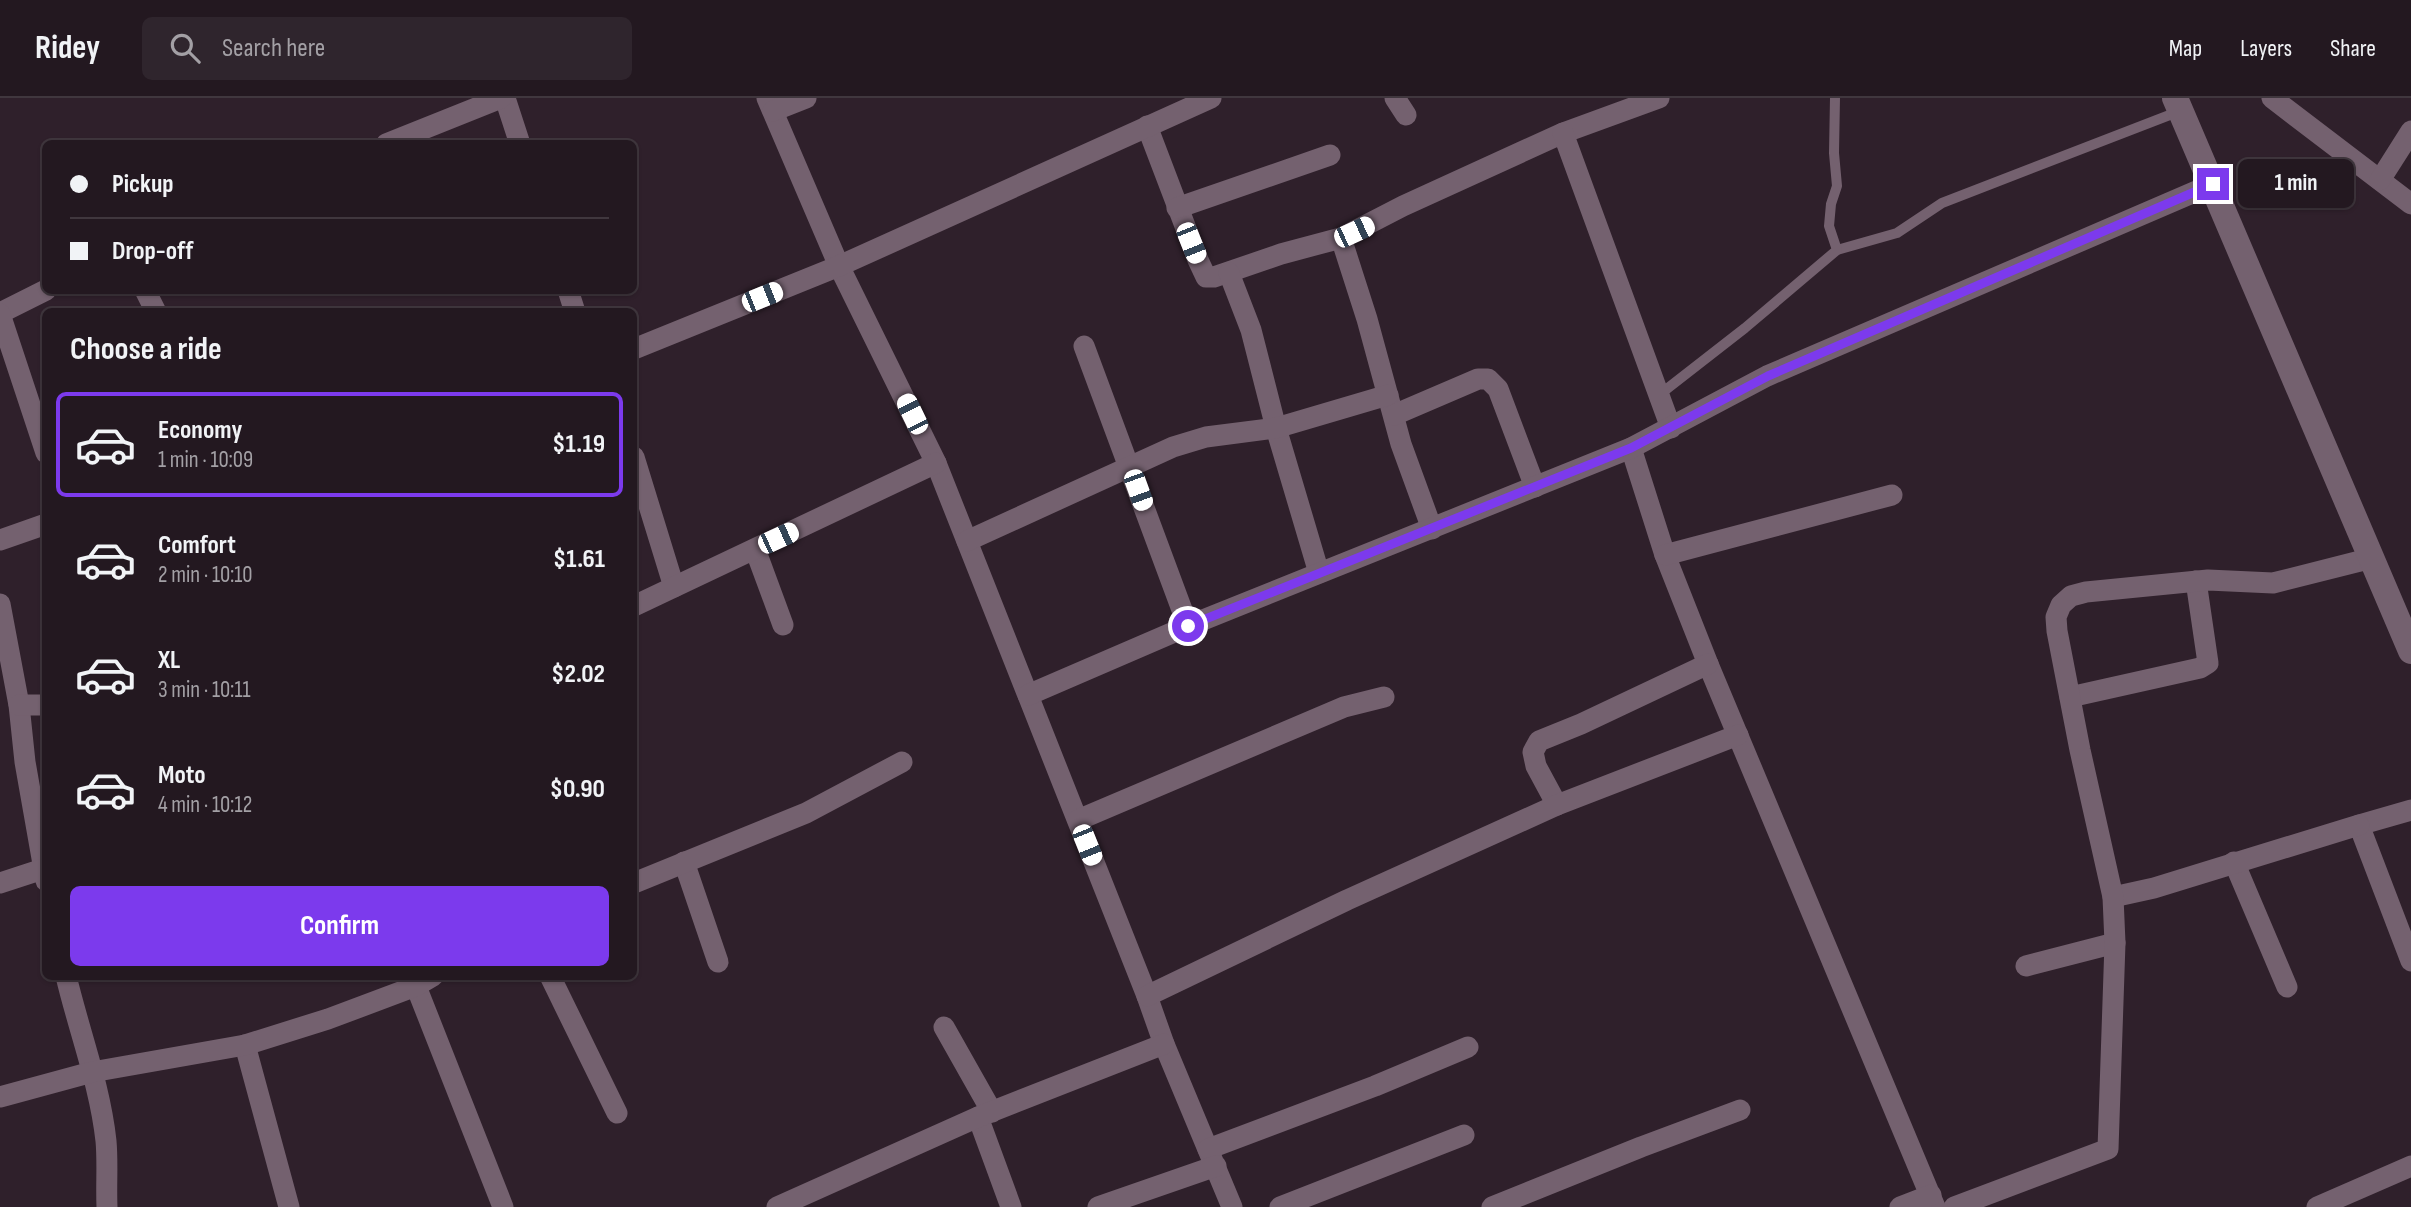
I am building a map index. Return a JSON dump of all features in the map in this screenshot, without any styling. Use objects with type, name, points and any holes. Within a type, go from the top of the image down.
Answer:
[{"type":"street","points":[[396,140],[503,98],[519,140]]},
{"type":"street","points":[[806,98],[770,104],[839,266],[936,463],[1164,1044],[1233,1207]]},
{"type":"street","points":[[637,348],[839,266],[1211,98]]},
{"type":"street","points":[[1147,127],[1206,277],[1229,273],[1281,254],[1341,238],[1563,133],[1659,98]]},
{"type":"street","points":[[2272,98],[2411,204]]},
{"type":"street","points":[[2177,104],[2411,649]]},
{"type":"street","points":[[2380,180],[2411,131]]},
{"type":"street","points":[[1563,133],[1671,428]]},
{"type":"street","points":[[1177,208],[1330,155]]},
{"type":"street","points":[[1028,695],[1188,626],[1631,448],[1768,376],[2213,184]]},
{"type":"street","points":[[1341,238],[1401,444],[1432,530]]},
{"type":"street","points":[[1229,273],[1251,330],[1276,428],[1319,573]]},
{"type":"street","points":[[42,292],[0,313],[42,441]]},
{"type":"street","points":[[1084,346],[1188,626]]},
{"type":"street","points":[[967,541],[1173,447],[1206,438],[1276,428],[1391,405],[1478,379],[1488,379],[1498,389],[1535,488]]},
{"type":"street","points":[[1631,448],[1665,555],[1708,664],[1933,1201],[1900,1207]]},
{"type":"street","points":[[637,605],[936,463]]},
{"type":"street","points":[[637,474],[674,587]]},
{"type":"street","points":[[1665,555],[1892,495]]},
{"type":"street","points":[[0,540],[42,525]]},
{"type":"street","points":[[755,549],[783,625]]},
{"type":"street","points":[[1954,1207],[2108,1149],[2115,943],[2113,897],[2057,631],[2056,617],[2061,605],[2071,596],[2086,593],[2196,581],[2273,583],[2372,558]]},
{"type":"street","points":[[2070,698],[2200,668],[2208,663],[2196,581]]},
{"type":"street","points":[[0,604],[19,705],[25,762],[42,856]]},
{"type":"street","points":[[1557,806],[1536,766],[1533,752],[1539,741],[1708,664]]},
{"type":"street","points":[[1077,820],[1344,708],[1384,696]]},
{"type":"street","points":[[19,705],[42,705]]},
{"type":"street","points":[[1147,996],[1347,900],[1557,806],[1738,735]]},
{"type":"street","points":[[637,882],[806,813],[902,762]]},
{"type":"street","points":[[2113,897],[2154,888],[2411,810]]},
{"type":"street","points":[[2359,825],[2411,961]]},
{"type":"street","points":[[684,862],[718,962]]},
{"type":"street","points":[[2234,862],[2287,987]]},
{"type":"street","points":[[0,883],[42,873]]},
{"type":"street","points":[[2026,966],[2115,943]]},
{"type":"street","points":[[67,980],[92,1072],[106,1144],[107,1207]]},
{"type":"street","points":[[0,1097],[92,1072],[245,1045],[328,1019],[420,980],[503,1207]]},
{"type":"street","points":[[552,980],[617,1113]]},
{"type":"street","points":[[944,1027],[985,1115],[1011,1207]]},
{"type":"street","points":[[777,1207],[985,1115],[1164,1044]]},
{"type":"street","points":[[245,1045],[289,1207]]},
{"type":"street","points":[[1098,1207],[1468,1047]]},
{"type":"street","points":[[1492,1207],[1740,1110]]},
{"type":"street","points":[[1280,1207],[1464,1135]]},
{"type":"street","points":[[2317,1207],[2411,1166]]},
{"type":"lane","points":[[1835,98],[1834,153],[1837,186],[1831,204],[1829,226],[1837,250]]},
{"type":"lane","points":[[1660,395],[1837,250],[1897,233],[1942,203],[2177,104]]},
{"type":"route","points":[[1188,626],[1631,448],[1768,376],[2213,184]]}]
